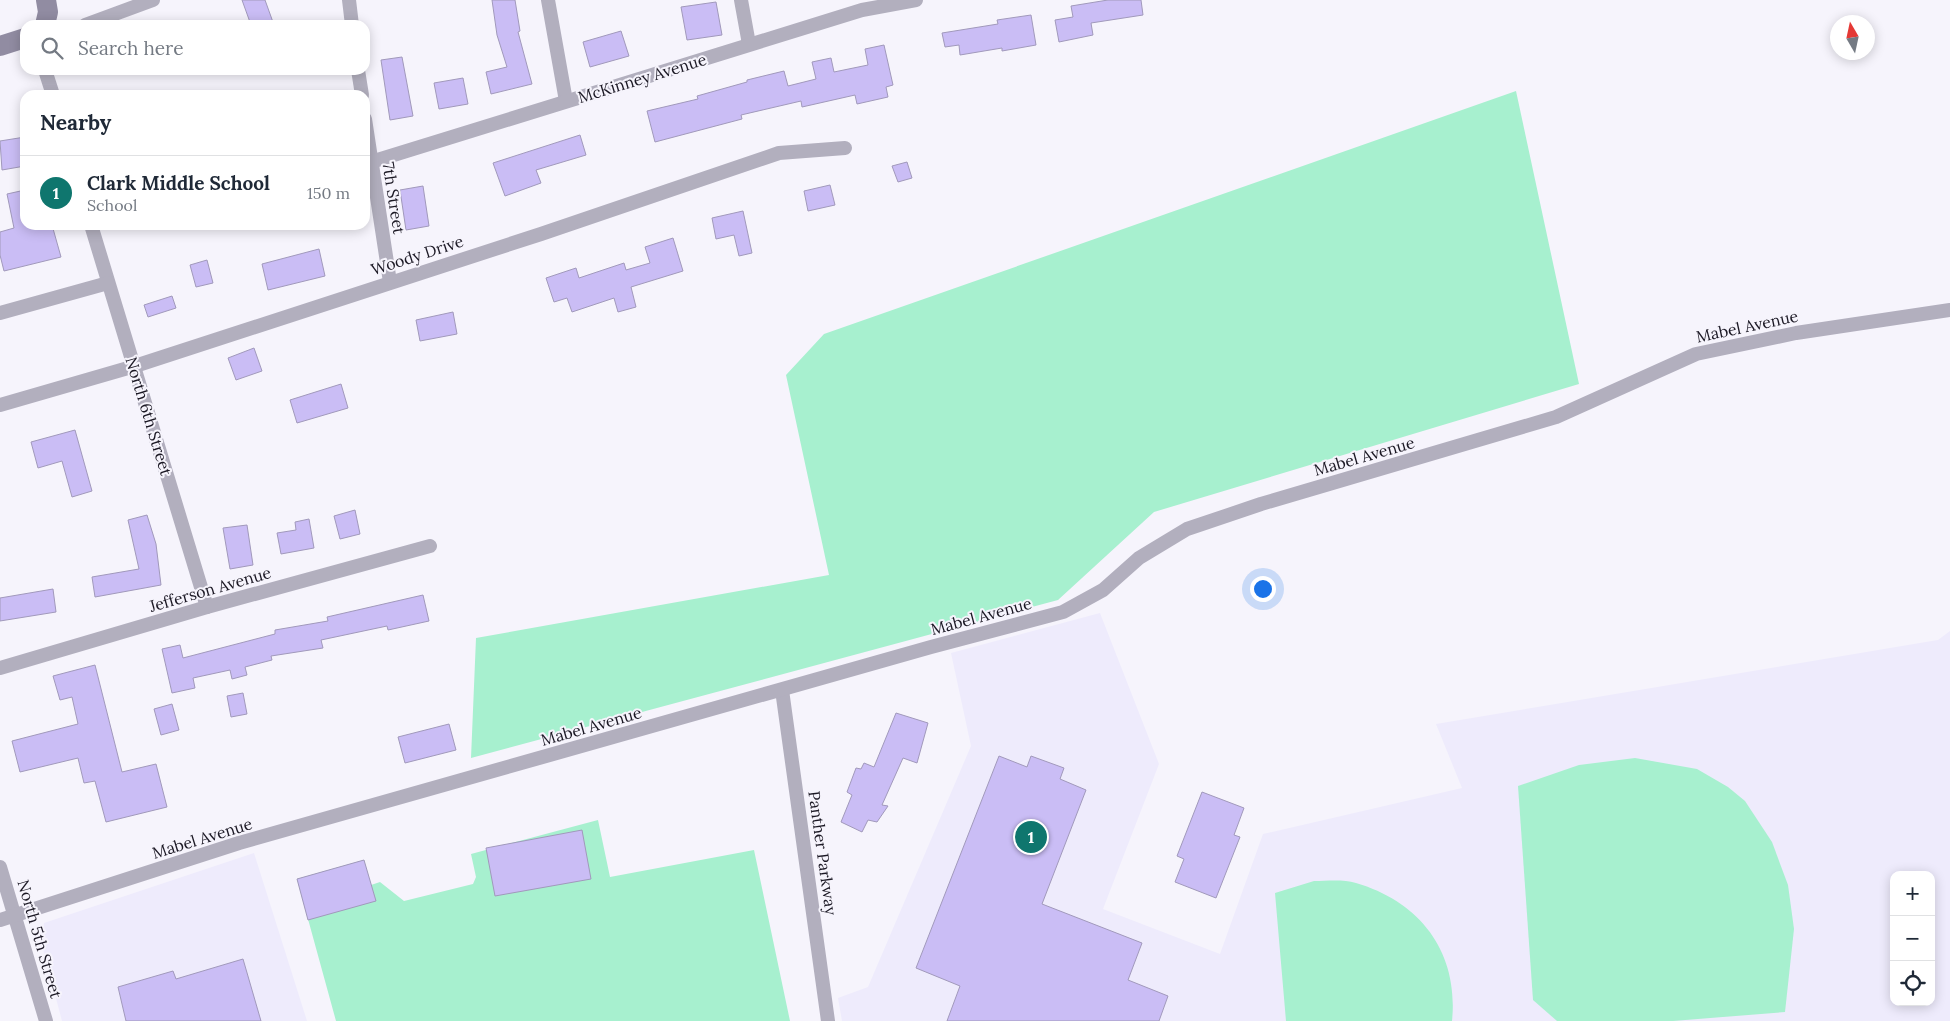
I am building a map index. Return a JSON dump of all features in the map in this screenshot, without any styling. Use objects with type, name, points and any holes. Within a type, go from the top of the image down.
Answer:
[{"type":"main road","points":[[46,0],[48,12],[46,20]]},
{"type":"main road","points":[[0,46],[20,40]]},
{"type":"street","points":[[99,20],[154,0]]},
{"type":"street","points":[[349,0],[351,20]]},
{"type":"street","points":[[548,0],[566,101]]},
{"type":"street","points":[[741,0],[749,44]]},
{"type":"street","name":"McKinney Avenue","points":[[371,162],[862,10],[916,0]]},
{"type":"street","points":[[47,75],[51,90]]},
{"type":"street","points":[[359,75],[361,90]]},
{"type":"street","name":"Woody Drive","points":[[0,404],[135,366],[541,234],[779,153],[845,148]]},
{"type":"street","name":"7th Street","points":[[370,155],[390,282]]},
{"type":"street","name":"North 6th Street","points":[[92,230],[207,607]]},
{"type":"street","points":[[0,313],[108,283]]},
{"type":"street","name":"Mabel Avenue","points":[[0,920],[239,844],[1063,612],[1104,590],[1139,558],[1187,529],[1270,502],[1556,417],[1696,354],[1796,333],[1950,310]]},
{"type":"street","name":"Jefferson Avenue","points":[[0,668],[207,607],[430,546]]},
{"type":"street","name":"Panther Parkway","points":[[782,690],[828,1021]]},
{"type":"street","name":"North 5th Street","points":[[0,867],[46,1021]]},
{"type":"shaded area","points":[[1100,613],[1159,764],[1103,909],[1220,954],[1263,834],[1462,788],[1436,724],[1938,640],[1950,631],[1950,1021],[842,1021],[838,998],[868,987],[971,746],[951,653]]},
{"type":"shaded area","points":[[254,853],[307,1021],[62,1021],[41,942],[44,923]]},
{"type":"green space","points":[[1516,91],[1579,384],[1154,512],[1058,600],[471,758],[476,638],[829,575],[786,375],[824,334]]},
{"type":"green space","points":[[1635,758],[1697,769],[1728,787],[1745,801],[1772,842],[1788,885],[1794,929],[1785,1012],[1673,1021],[1557,1021],[1533,1000],[1518,786],[1579,765]]},
{"type":"green space","points":[[598,820],[610,877],[754,850],[790,1021],[336,1021],[297,879],[364,860],[371,885],[380,882],[404,901],[473,884],[476,877],[471,854]]},
{"type":"green space","points":[[1314,881],[1356,883],[1379,892],[1399,903],[1417,917],[1431,934],[1442,952],[1449,973],[1453,996],[1452,1021],[1286,1021],[1275,893]]},
{"type":"building","points":[[242,0],[265,0],[272,20],[249,20]]},
{"type":"building","points":[[492,0],[515,0],[520,31],[518,32],[532,84],[491,94],[486,72],[507,67],[497,35]]},
{"type":"building","points":[[1108,0],[1141,0],[1143,15],[1091,23],[1093,35],[1059,42],[1055,20],[1073,17],[1071,6]]},
{"type":"building","points":[[716,2],[722,35],[687,40],[681,7]]},
{"type":"building","points":[[1031,15],[1036,45],[1002,51],[1002,48],[960,55],[959,45],[945,47],[942,33],[998,24],[997,20]]},
{"type":"building","points":[[621,31],[629,56],[590,67],[583,42]]},
{"type":"building","points":[[884,45],[893,85],[886,87],[888,97],[857,104],[855,95],[802,107],[801,101],[741,115],[742,119],[655,142],[647,111],[698,99],[697,96],[747,82],[747,80],[784,71],[788,86],[816,79],[812,62],[831,58],[834,72],[868,65],[865,49]]},
{"type":"building","points":[[402,57],[413,116],[390,120],[381,60]]},
{"type":"building","points":[[463,78],[468,104],[439,109],[434,83]]},
{"type":"building","points":[[580,135],[586,155],[536,170],[541,183],[505,196],[493,163]]},
{"type":"building","points":[[20,138],[20,167],[2,170],[0,141]]},
{"type":"building","points":[[907,162],[912,178],[898,182],[892,166]]},
{"type":"building","points":[[830,185],[835,205],[808,211],[804,191]]},
{"type":"building","points":[[423,186],[429,226],[406,230],[400,190]]},
{"type":"building","points":[[20,191],[20,230],[53,230],[61,257],[4,271],[0,255],[0,232],[14,228],[7,194]]},
{"type":"building","points":[[743,211],[752,253],[739,256],[734,235],[716,239],[712,218]]},
{"type":"building","points":[[673,238],[683,271],[631,287],[636,307],[618,312],[614,298],[572,312],[567,298],[554,302],[546,278],[576,268],[579,278],[624,263],[626,270],[650,263],[645,247]]},
{"type":"building","points":[[319,249],[325,276],[268,290],[262,264]]},
{"type":"building","points":[[207,260],[213,283],[196,287],[190,265]]},
{"type":"building","points":[[172,296],[176,308],[148,317],[144,305]]},
{"type":"building","points":[[453,312],[457,334],[420,341],[416,320]]},
{"type":"building","points":[[254,348],[262,371],[236,380],[228,358]]},
{"type":"building","points":[[341,384],[348,408],[297,423],[290,400]]},
{"type":"building","points":[[75,430],[92,491],[72,497],[62,461],[38,468],[31,442]]},
{"type":"building","points":[[355,510],[360,534],[340,539],[334,516]]},
{"type":"building","points":[[147,515],[156,544],[161,585],[95,597],[92,577],[139,569],[128,520]]},
{"type":"building","points":[[309,519],[314,548],[281,554],[277,533],[296,530],[295,522]]},
{"type":"building","points":[[247,525],[253,565],[230,569],[223,528]]},
{"type":"building","points":[[53,589],[56,612],[0,621],[0,598]]},
{"type":"building","points":[[423,595],[429,621],[388,630],[387,626],[321,640],[323,648],[271,656],[272,660],[245,667],[247,675],[232,679],[230,670],[193,678],[195,688],[172,693],[162,649],[180,645],[183,658],[275,634],[275,630],[328,621],[327,617]]},
{"type":"building","points":[[95,665],[122,772],[156,764],[167,807],[106,822],[95,781],[84,783],[78,758],[20,772],[12,741],[78,724],[72,697],[60,700],[53,676]]},
{"type":"building","points":[[243,693],[247,714],[231,717],[227,696]]},
{"type":"building","points":[[172,704],[179,730],[161,735],[154,709]]},
{"type":"building","points":[[896,713],[928,723],[917,763],[903,758],[882,805],[888,806],[877,822],[868,820],[862,832],[841,822],[852,795],[847,792],[856,768],[861,769],[864,763],[874,767]]},
{"type":"building","points":[[449,724],[456,750],[405,763],[398,737]]},
{"type":"building","points":[[999,756],[1027,767],[1031,756],[1064,768],[1060,779],[1086,790],[1042,904],[1142,943],[1128,980],[1168,996],[1159,1021],[947,1021],[960,986],[916,968]]},
{"type":"building","points":[[1202,792],[1244,808],[1234,835],[1240,837],[1216,898],[1175,882],[1184,859],[1177,856]]},
{"type":"building","points":[[582,830],[591,879],[495,896],[486,848]]},
{"type":"building","points":[[364,860],[376,901],[308,920],[297,879]]},
{"type":"building","points":[[243,959],[261,1021],[126,1021],[118,987],[173,971],[176,979]]},
{"type":"place","name":"Clark Middle School","points":[[1031,837]]}]
